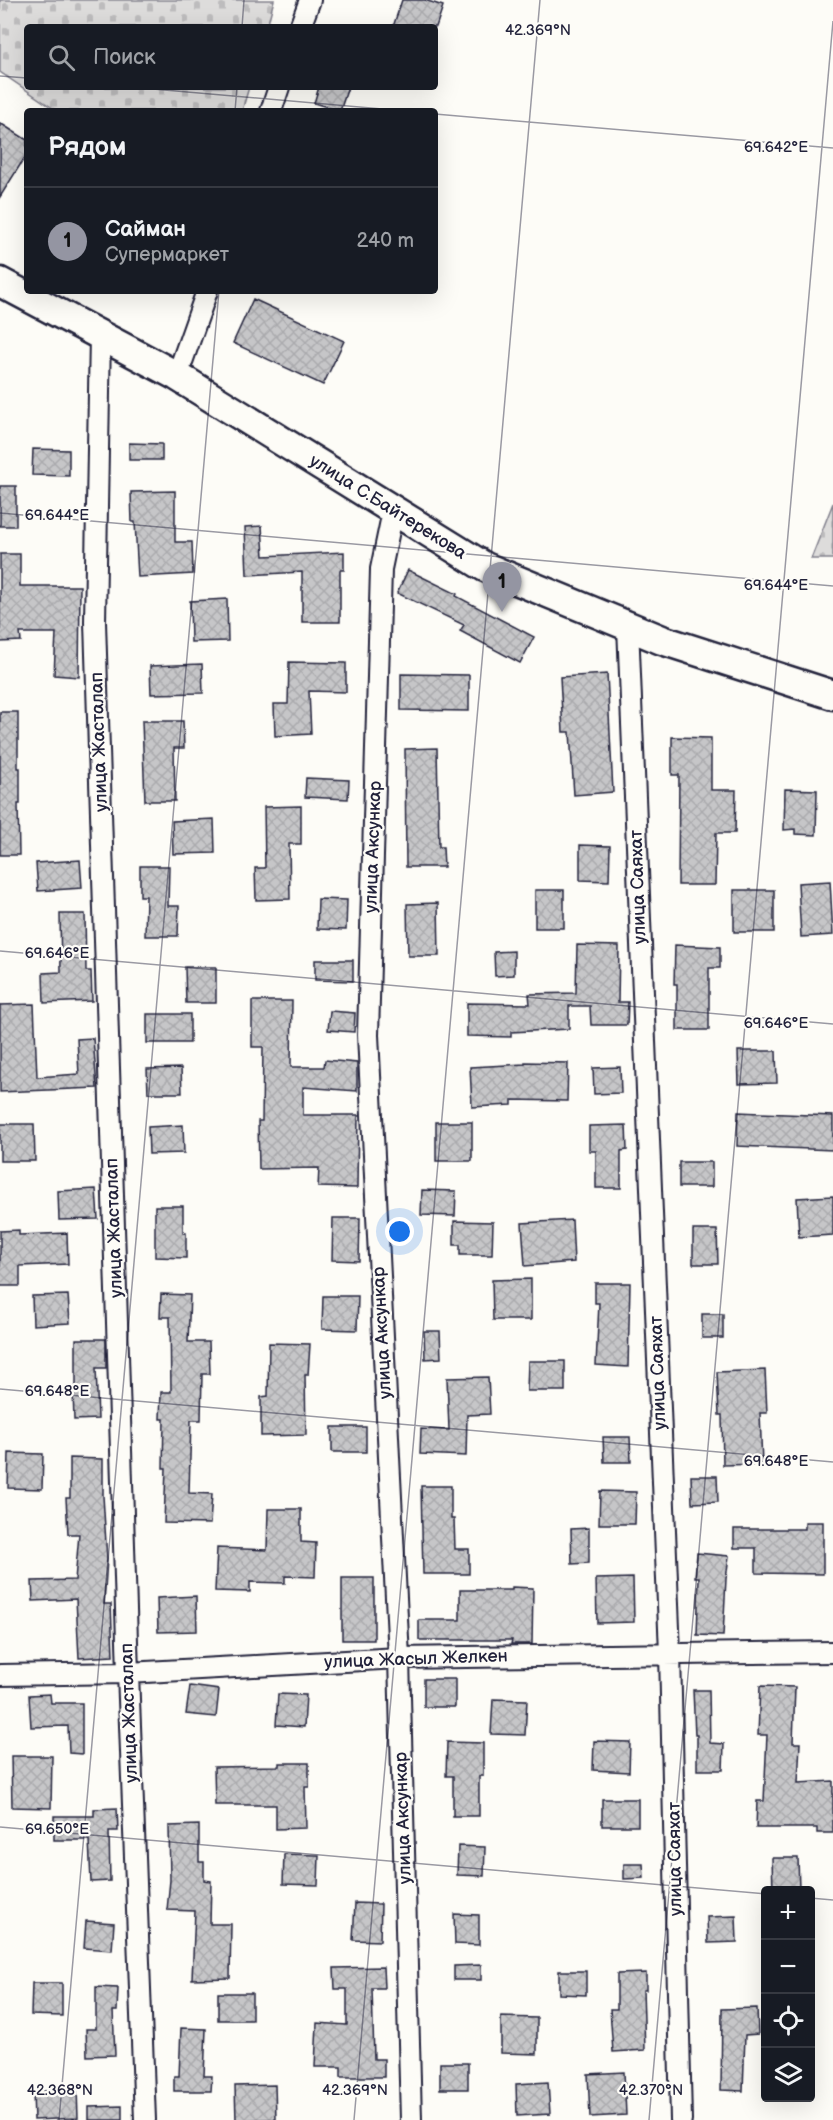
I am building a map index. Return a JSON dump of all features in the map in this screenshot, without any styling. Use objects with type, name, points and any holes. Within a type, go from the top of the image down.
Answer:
[{"type":"main road","name":"улица С.Байтерекова","points":[[0,282],[177,376],[485,567],[662,640],[833,695]]},
{"type":"street","points":[[301,24],[310,0]]},
{"type":"street","points":[[272,108],[278,90]]},
{"type":"street","points":[[177,376],[206,294]]},
{"type":"street","name":"улица Жасталап","points":[[100,335],[96,622],[128,1673],[146,2120]]},
{"type":"street","name":"улица Аксункар","points":[[393,511],[381,569],[368,1035],[399,1658],[411,2120]]},
{"type":"street","name":"улица Саяхат","points":[[628,626],[670,1653],[681,2120]]},
{"type":"street","name":"улица Жасыл Желкен","points":[[0,1675],[128,1673],[399,1658],[833,1652]]},
{"type":"green space","points":[[0,0],[274,0],[268,24],[24,24],[24,88],[0,72]]},
{"type":"green space","points":[[26,90],[248,90],[243,108],[53,108]]},
{"type":"green space","points":[[833,503],[833,559],[811,559]]},
{"type":"building","points":[[402,0],[425,0],[443,6],[437,24],[394,24]]},
{"type":"building","points":[[318,90],[347,90],[341,108],[330,108],[314,103]]},
{"type":"building","points":[[0,123],[24,138],[24,159],[0,197]]},
{"type":"building","points":[[253,299],[344,341],[323,385],[233,343]]},
{"type":"building","points":[[129,443],[162,444],[162,460],[129,460]]},
{"type":"building","points":[[33,449],[69,450],[69,476],[32,475]]},
{"type":"building","points":[[0,486],[16,486],[16,526],[0,526]]},
{"type":"building","points":[[175,491],[175,542],[192,542],[193,574],[138,577],[131,492]]},
{"type":"building","points":[[262,526],[264,556],[344,552],[344,570],[340,570],[340,622],[302,622],[302,572],[247,575],[245,527]]},
{"type":"building","points":[[0,554],[20,554],[20,586],[80,586],[79,677],[54,675],[56,633],[20,633],[21,641],[0,642]]},
{"type":"building","points":[[408,570],[457,594],[456,596],[534,637],[520,663],[460,631],[464,625],[397,593]]},
{"type":"building","points":[[227,599],[228,641],[191,642],[190,601]]},
{"type":"building","points":[[289,662],[346,663],[346,692],[309,691],[311,734],[275,736],[274,704],[288,704]]},
{"type":"building","points":[[202,664],[203,693],[151,694],[150,666]]},
{"type":"building","points":[[401,674],[469,675],[469,711],[401,710]]},
{"type":"building","points":[[607,674],[613,792],[574,795],[570,732],[563,732],[560,677]]},
{"type":"building","points":[[0,712],[18,712],[19,855],[0,855]]},
{"type":"building","points":[[142,721],[183,721],[184,748],[174,748],[175,801],[145,801]]},
{"type":"building","points":[[672,737],[711,738],[711,790],[736,790],[735,833],[716,833],[715,885],[678,885],[679,775],[672,775]]},
{"type":"building","points":[[437,748],[439,847],[443,847],[444,867],[406,867],[405,749]]},
{"type":"building","points":[[306,778],[349,780],[348,799],[305,797]]},
{"type":"building","points":[[785,789],[817,790],[816,835],[795,834],[795,829],[784,830]]},
{"type":"building","points":[[301,806],[301,844],[289,844],[290,899],[256,900],[255,868],[265,868],[264,807]]},
{"type":"building","points":[[214,819],[215,853],[173,854],[172,821]]},
{"type":"building","points":[[580,845],[610,846],[609,881],[580,880]]},
{"type":"building","points":[[80,860],[82,888],[38,891],[36,863]]},
{"type":"building","points":[[140,866],[169,866],[168,906],[179,906],[178,936],[145,936],[146,896],[140,896]]},
{"type":"building","points":[[830,881],[833,935],[801,937],[798,883]]},
{"type":"building","points":[[535,890],[564,890],[564,928],[535,928]]},
{"type":"building","points":[[734,890],[774,890],[774,932],[734,932]]},
{"type":"building","points":[[318,899],[347,900],[346,930],[317,929]]},
{"type":"building","points":[[438,903],[439,956],[408,956],[407,904]]},
{"type":"building","points":[[60,914],[85,914],[86,971],[91,971],[92,1001],[44,1003],[43,973],[61,972]]},
{"type":"building","points":[[577,945],[619,946],[618,1002],[628,1002],[627,1025],[591,1025],[590,1006],[569,1006],[569,1029],[511,1032],[511,1037],[467,1036],[467,1003],[530,1004],[529,994],[576,993]]},
{"type":"building","points":[[675,945],[720,947],[720,968],[709,968],[709,1030],[677,1030],[677,984],[674,984]]},
{"type":"building","points":[[514,951],[514,975],[495,976],[494,952]]},
{"type":"building","points":[[315,960],[353,960],[353,981],[315,980]]},
{"type":"building","points":[[185,967],[216,967],[216,1003],[186,1003]]},
{"type":"building","points":[[252,1001],[292,1001],[291,1067],[324,1067],[325,1060],[357,1063],[357,1091],[303,1087],[303,1115],[358,1115],[357,1188],[318,1187],[319,1168],[259,1169],[258,1121],[262,1121],[263,1047],[252,1047]]},
{"type":"building","points":[[34,1004],[37,1077],[79,1074],[77,1039],[93,1038],[97,1088],[0,1092],[0,1005]]},
{"type":"building","points":[[330,1011],[355,1013],[354,1032],[328,1030]]},
{"type":"building","points":[[147,1014],[190,1014],[190,1043],[147,1043]]},
{"type":"building","points":[[738,1051],[776,1051],[777,1083],[739,1084]]},
{"type":"building","points":[[525,1062],[568,1063],[567,1101],[512,1100],[512,1105],[472,1107],[470,1067],[525,1064]]},
{"type":"building","points":[[620,1067],[621,1093],[594,1094],[593,1068]]},
{"type":"building","points":[[181,1068],[182,1093],[148,1093],[147,1069]]},
{"type":"building","points":[[738,1112],[833,1116],[833,1150],[737,1146]]},
{"type":"building","points":[[436,1122],[472,1122],[472,1161],[436,1161]]},
{"type":"building","points":[[0,1124],[34,1124],[35,1161],[0,1161]]},
{"type":"building","points":[[183,1125],[184,1153],[149,1154],[148,1127]]},
{"type":"building","points":[[626,1125],[627,1150],[621,1151],[621,1188],[596,1188],[596,1151],[589,1151],[589,1126]]},
{"type":"building","points":[[679,1162],[712,1162],[712,1187],[679,1187]]},
{"type":"building","points":[[96,1189],[98,1219],[59,1220],[58,1191]]},
{"type":"building","points":[[422,1190],[456,1191],[455,1216],[421,1215]]},
{"type":"building","points":[[833,1196],[833,1235],[799,1237],[797,1198]]},
{"type":"building","points":[[155,1206],[183,1206],[186,1258],[155,1257]]},
{"type":"building","points":[[333,1218],[360,1218],[359,1261],[332,1260]]},
{"type":"building","points":[[572,1220],[574,1262],[525,1266],[522,1223]]},
{"type":"building","points":[[454,1221],[493,1222],[492,1255],[460,1255],[460,1245],[454,1245]]},
{"type":"building","points":[[19,1230],[19,1235],[67,1233],[68,1264],[20,1266],[20,1286],[0,1286],[0,1231]]},
{"type":"building","points":[[693,1230],[717,1230],[718,1264],[693,1264]]},
{"type":"building","points":[[531,1279],[531,1320],[493,1320],[492,1280]]},
{"type":"building","points":[[595,1283],[630,1283],[628,1367],[596,1365],[599,1303],[595,1303]]},
{"type":"building","points":[[161,1294],[190,1295],[188,1342],[209,1342],[210,1374],[202,1374],[201,1420],[191,1420],[189,1493],[212,1494],[210,1524],[164,1523],[166,1468],[163,1468],[164,1419],[160,1419],[161,1392],[171,1392],[170,1317],[160,1317]]},
{"type":"building","points":[[68,1295],[70,1323],[33,1325],[32,1296]]},
{"type":"building","points":[[323,1296],[358,1296],[357,1330],[322,1329]]},
{"type":"building","points":[[702,1314],[723,1314],[723,1338],[702,1338]]},
{"type":"building","points":[[424,1331],[440,1331],[441,1358],[425,1359]]},
{"type":"building","points":[[76,1339],[106,1339],[106,1368],[96,1368],[98,1419],[74,1420]]},
{"type":"building","points":[[269,1343],[310,1344],[308,1375],[305,1375],[306,1435],[261,1436],[261,1397],[268,1396]]},
{"type":"building","points":[[528,1361],[565,1361],[565,1391],[527,1391]]},
{"type":"building","points":[[765,1370],[767,1413],[760,1413],[762,1464],[723,1465],[722,1415],[719,1415],[717,1372]]},
{"type":"building","points":[[488,1377],[490,1414],[467,1415],[466,1456],[420,1454],[421,1429],[449,1430],[447,1378]]},
{"type":"building","points":[[332,1427],[366,1427],[366,1452],[332,1452]]},
{"type":"building","points":[[603,1437],[630,1437],[631,1462],[604,1462]]},
{"type":"building","points":[[9,1453],[43,1454],[42,1489],[8,1488]]},
{"type":"building","points":[[70,1458],[103,1459],[107,1559],[104,1604],[111,1604],[113,1656],[79,1658],[76,1599],[33,1601],[32,1581],[75,1580],[79,1534],[68,1534],[66,1498],[70,1498]]},
{"type":"building","points":[[691,1476],[717,1476],[718,1502],[692,1503]]},
{"type":"building","points":[[421,1486],[451,1486],[451,1519],[454,1519],[455,1549],[469,1549],[469,1574],[423,1574]]},
{"type":"building","points":[[600,1491],[636,1492],[635,1524],[599,1524]]},
{"type":"building","points":[[268,1509],[301,1509],[301,1542],[316,1543],[315,1577],[285,1576],[285,1583],[250,1582],[250,1592],[215,1591],[217,1548],[267,1550]]},
{"type":"building","points":[[805,1522],[823,1522],[823,1574],[756,1573],[756,1548],[734,1548],[734,1529],[805,1529]]},
{"type":"building","points":[[589,1528],[589,1563],[572,1564],[571,1529]]},
{"type":"building","points":[[697,1553],[729,1556],[723,1636],[697,1635],[699,1577],[695,1577]]},
{"type":"building","points":[[342,1578],[374,1578],[374,1640],[342,1640]]},
{"type":"building","points":[[633,1578],[634,1622],[597,1623],[596,1579]]},
{"type":"building","points":[[512,1587],[533,1588],[532,1644],[511,1644],[512,1640],[419,1640],[419,1620],[460,1620],[460,1590],[512,1590]]},
{"type":"building","points":[[196,1596],[197,1631],[158,1632],[157,1598]]},
{"type":"building","points":[[424,1679],[455,1679],[455,1707],[424,1707]]},
{"type":"building","points":[[190,1686],[219,1690],[216,1717],[186,1714]]},
{"type":"building","points":[[760,1686],[795,1687],[793,1743],[800,1743],[798,1783],[833,1781],[833,1833],[817,1833],[817,1828],[756,1828],[757,1801],[764,1801],[767,1735],[758,1735]]},
{"type":"building","points":[[693,1690],[709,1690],[710,1743],[724,1744],[723,1770],[697,1770]]},
{"type":"building","points":[[50,1694],[51,1703],[82,1703],[82,1754],[69,1753],[68,1726],[31,1727],[29,1695]]},
{"type":"building","points":[[278,1694],[306,1695],[304,1727],[276,1725]]},
{"type":"building","points":[[493,1699],[527,1700],[525,1735],[491,1734]]},
{"type":"building","points":[[594,1741],[630,1742],[629,1772],[593,1770]]},
{"type":"building","points":[[447,1742],[483,1743],[483,1776],[479,1776],[479,1816],[453,1816],[453,1776],[446,1776]]},
{"type":"building","points":[[11,1756],[52,1756],[51,1808],[12,1807]]},
{"type":"building","points":[[279,1763],[309,1763],[309,1787],[305,1787],[306,1828],[276,1829],[276,1805],[215,1805],[214,1767],[279,1766]]},
{"type":"building","points":[[602,1799],[638,1799],[638,1826],[602,1826]]},
{"type":"building","points":[[117,1808],[118,1831],[109,1831],[110,1881],[91,1882],[89,1840],[54,1840],[54,1816],[94,1816],[94,1809]]},
{"type":"building","points":[[199,1825],[199,1862],[204,1862],[204,1880],[211,1881],[210,1924],[231,1924],[230,1978],[192,1979],[195,1911],[167,1910],[170,1880],[169,1826]]},
{"type":"building","points":[[458,1846],[485,1847],[484,1876],[457,1875]]},
{"type":"building","points":[[284,1854],[319,1855],[318,1885],[283,1884]]},
{"type":"building","points":[[772,1858],[798,1858],[799,1886],[773,1886]]},
{"type":"building","points":[[624,1864],[643,1864],[644,1878],[624,1879]]},
{"type":"building","points":[[355,1903],[381,1904],[380,1941],[353,1940]]},
{"type":"building","points":[[454,1914],[479,1915],[479,1945],[455,1944]]},
{"type":"building","points":[[736,1916],[737,1942],[708,1943],[707,1917]]},
{"type":"building","points":[[86,1921],[114,1923],[112,1950],[84,1948]]},
{"type":"building","points":[[481,1965],[481,1980],[454,1980],[454,1966]]},
{"type":"building","points":[[383,1967],[384,1988],[372,1988],[374,2059],[384,2059],[384,2077],[341,2077],[341,2067],[315,2067],[317,2023],[347,2025],[347,1989],[335,1989],[334,1968]]},
{"type":"building","points":[[559,1971],[586,1971],[586,1995],[559,1994]]},
{"type":"building","points":[[646,1973],[646,1990],[643,1990],[645,2050],[613,2052],[610,2009],[617,2009],[617,1974]]},
{"type":"building","points":[[32,1983],[62,1983],[62,2016],[31,2015]]},
{"type":"building","points":[[96,1987],[118,1988],[117,2011],[113,2011],[115,2055],[87,2056],[86,2029],[96,2029]]},
{"type":"building","points":[[218,1993],[252,1993],[252,2020],[218,2020]]},
{"type":"building","points":[[757,2008],[758,2034],[745,2035],[743,2091],[721,2090],[722,2009]]},
{"type":"building","points":[[501,2017],[537,2018],[537,2054],[501,2053]]},
{"type":"building","points":[[181,2028],[206,2029],[204,2076],[212,2076],[211,2091],[174,2091],[174,2076],[179,2076]]},
{"type":"building","points":[[440,2063],[468,2063],[468,2089],[440,2089]]},
{"type":"building","points":[[624,2072],[626,2115],[590,2117],[588,2074]]},
{"type":"building","points":[[548,2082],[550,2114],[517,2116],[516,2084]]},
{"type":"building","points":[[275,2085],[276,2119],[236,2120],[235,2086]]},
{"type":"building","points":[[77,2089],[78,2118],[34,2120],[33,2092]]},
{"type":"building","points":[[122,2106],[122,2120],[89,2120],[89,2107]]},
{"type":"place","name":"Сайман","points":[[502,612]]}]
